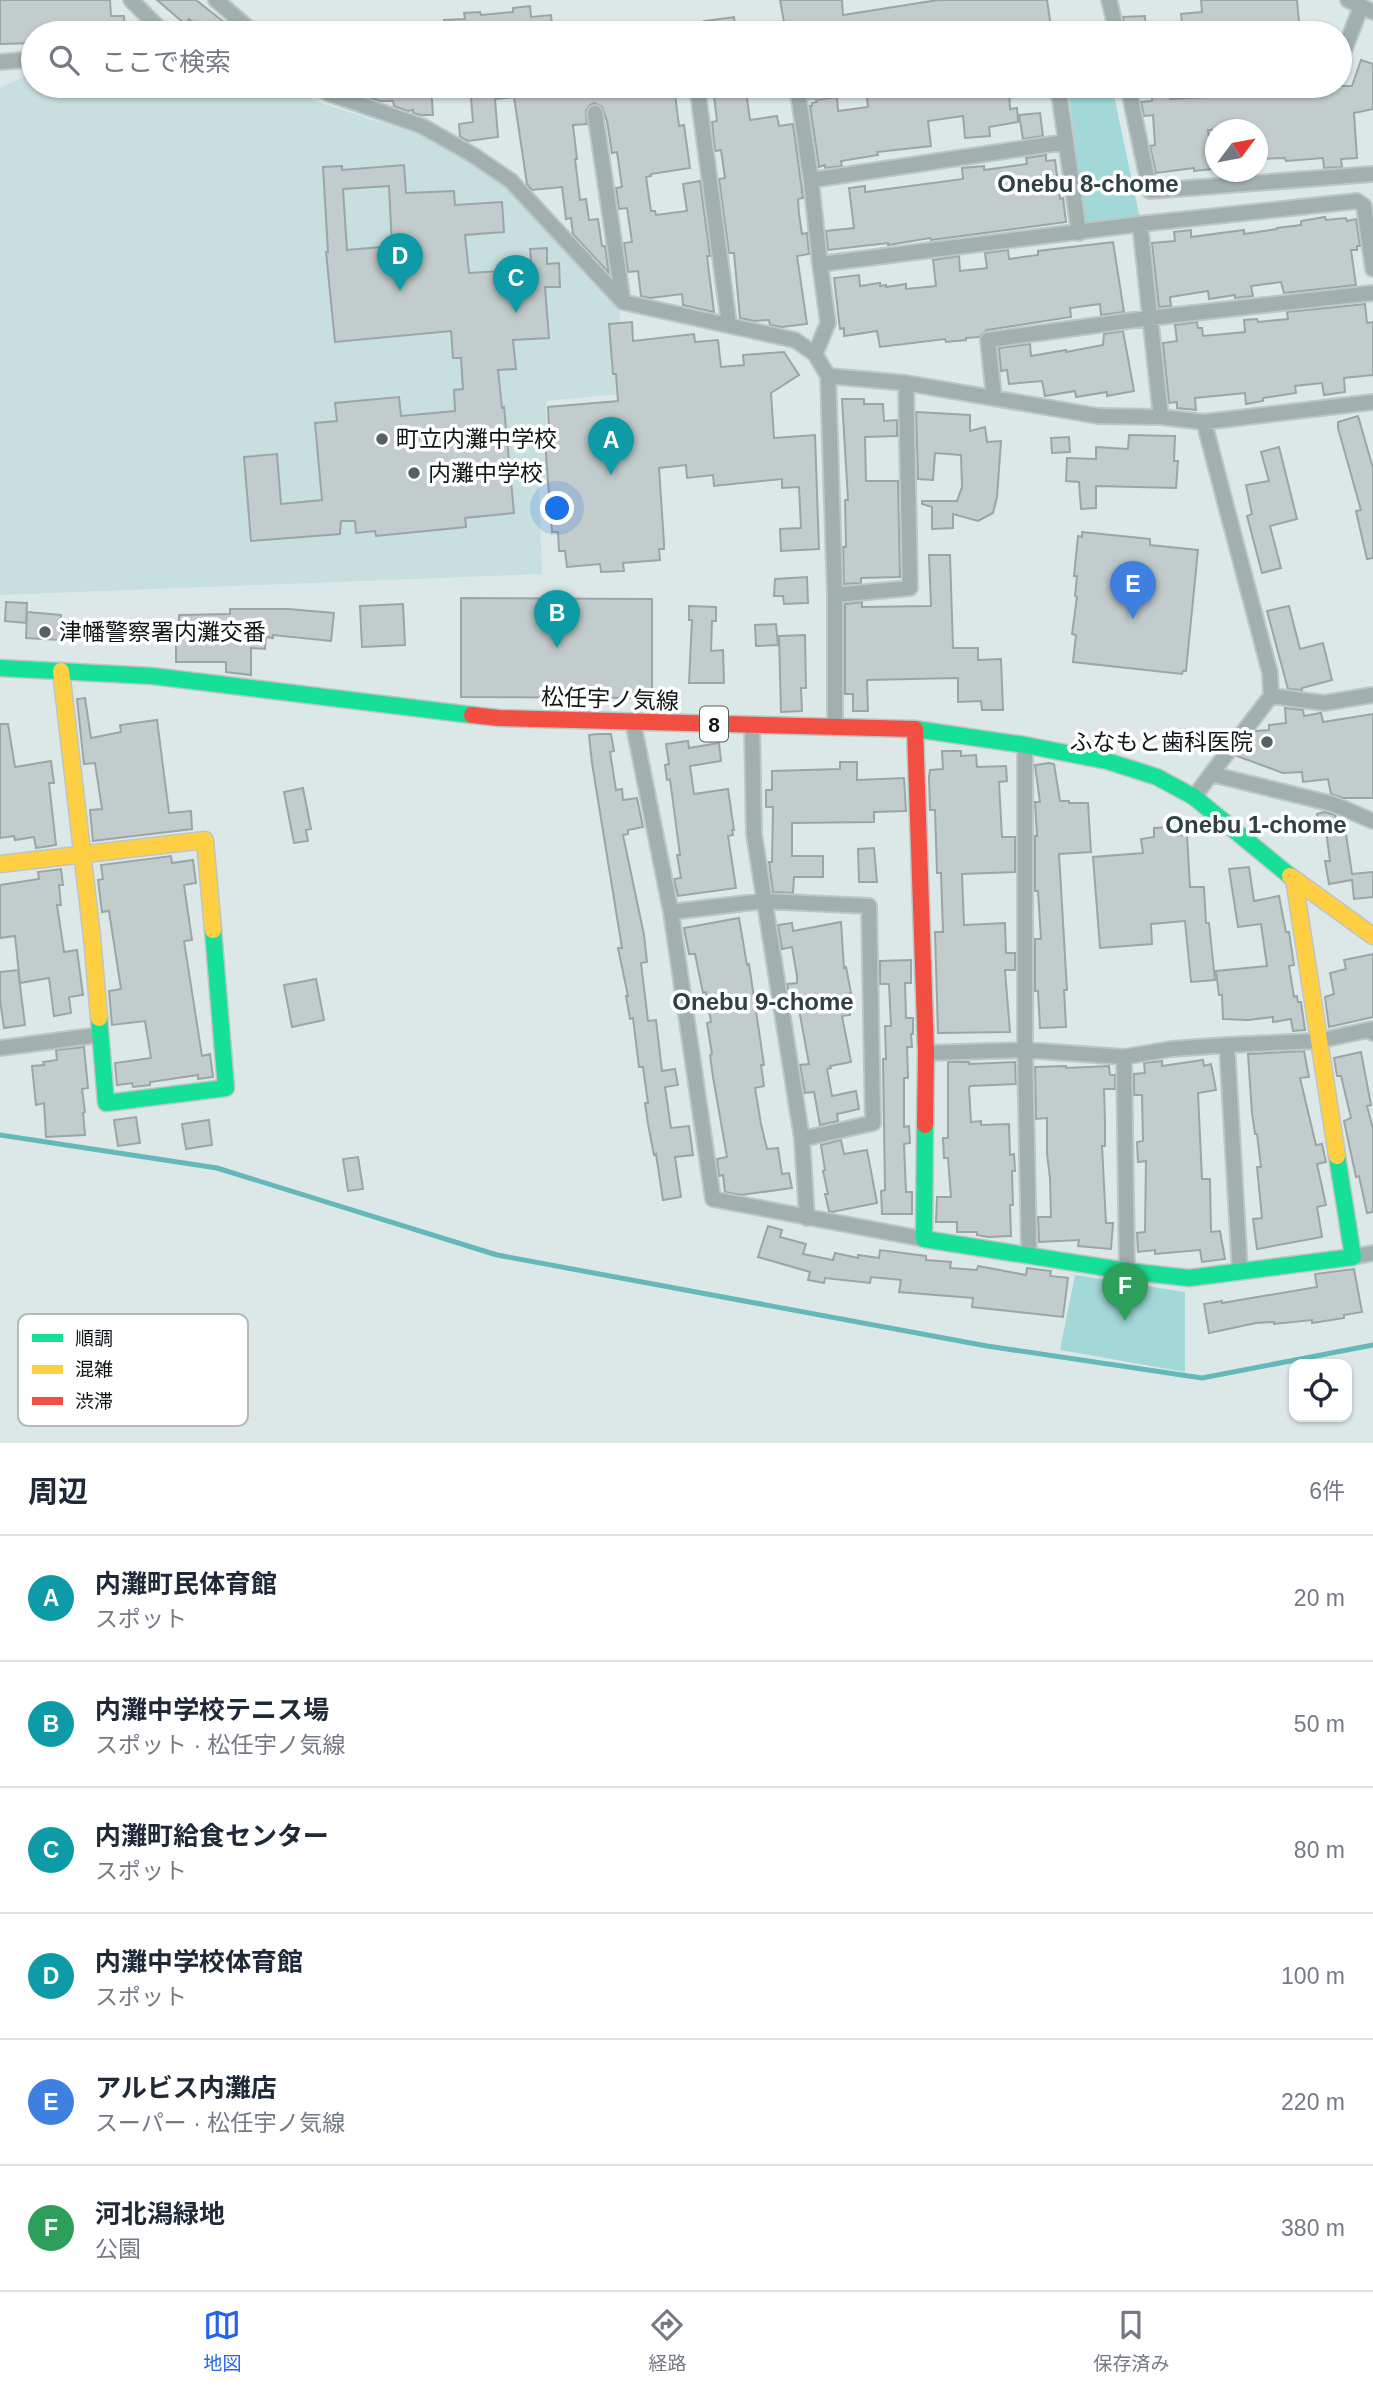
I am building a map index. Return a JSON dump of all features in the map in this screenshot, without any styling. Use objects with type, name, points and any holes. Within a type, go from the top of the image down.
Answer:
[{"type":"street","points":[[131,0],[152,21]]},
{"type":"street","points":[[216,0],[240,21]]},
{"type":"street","points":[[1109,0],[1114,21]]},
{"type":"street","points":[[1352,30],[1361,6]]},
{"type":"street","points":[[0,62],[21,60]]},
{"type":"street","points":[[342,98],[422,126],[473,155],[511,181],[623,302],[795,340],[815,354],[828,376],[835,594],[835,727]]},
{"type":"street","points":[[699,98],[729,324]]},
{"type":"street","points":[[799,98],[828,323],[815,354]]},
{"type":"street","points":[[1060,98],[1079,233]]},
{"type":"street","points":[[1131,98],[1150,191],[1373,174]]},
{"type":"street","points":[[595,113],[623,302]]},
{"type":"street","points":[[811,180],[1066,142]]},
{"type":"street","points":[[820,264],[1140,224],[1357,201],[1364,206],[1373,269]]},
{"type":"street","points":[[1140,224],[1161,416]]},
{"type":"street","points":[[994,397],[988,340],[1149,318],[1373,293]]},
{"type":"street","points":[[828,376],[906,383],[1098,416],[1161,416],[1204,422],[1373,402]]},
{"type":"street","points":[[835,594],[910,589],[906,383]]},
{"type":"street","points":[[1194,797],[1271,696],[1270,673],[1204,422]]},
{"type":"street","name":"松任宇ノ気線","points":[[0,668],[152,676],[499,718],[915,730],[1025,745],[1107,761],[1157,777],[1194,797],[1294,879],[1373,936]]},
{"type":"street","points":[[0,864],[82,853],[205,840],[226,1088],[106,1103],[92,937],[82,853],[61,671]]},
{"type":"street","points":[[1271,696],[1324,703],[1373,695]]},
{"type":"street","points":[[633,722],[671,912],[713,1199],[924,1239],[1127,1271],[1189,1278],[1373,1254]]},
{"type":"street","points":[[752,725],[754,834],[802,1139],[807,1218]]},
{"type":"street","points":[[915,730],[926,1053],[924,1239]]},
{"type":"street","points":[[1025,745],[1025,1050],[1029,1254]]},
{"type":"street","points":[[1210,774],[1333,804],[1373,821]]},
{"type":"street","points":[[1294,879],[1353,1257]]},
{"type":"street","points":[[671,912],[764,901],[869,906],[873,1123],[802,1139]]},
{"type":"street","points":[[926,1053],[1025,1050],[1124,1057],[1171,1049],[1318,1041],[1372,1029],[1373,1033]]},
{"type":"street","points":[[0,1048],[100,1035]]},
{"type":"street","points":[[1227,1045],[1240,1272]]},
{"type":"street","points":[[1124,1057],[1127,1271]]},
{"type":"shaded area","points":[[21,78],[21,98],[311,98],[423,136],[512,184],[620,301],[619,394],[546,401],[548,478],[539,490],[542,574],[0,595],[0,88]]},
{"type":"shaded area","points":[[1069,98],[1115,98],[1140,219],[1085,226]]},
{"type":"shaded area","points":[[1075,1275],[1185,1292],[1185,1372],[1060,1350]]},
{"type":"building","points":[[0,0],[110,0],[111,16],[124,16],[124,21],[21,21],[21,43],[0,44]]},
{"type":"building","points":[[157,0],[196,0],[222,21],[189,19],[182,21]]},
{"type":"building","points":[[780,0],[842,0],[843,15],[938,0],[1047,0],[1050,21],[784,21]]},
{"type":"building","points":[[1201,0],[1297,0],[1299,21],[1182,21],[1181,14],[1202,12]]},
{"type":"building","points":[[530,6],[531,17],[551,15],[552,21],[444,21],[465,19],[464,13],[480,12],[481,15],[513,12],[513,8]]},
{"type":"building","points":[[1145,16],[1145,21],[1124,21],[1123,17]]},
{"type":"building","points":[[734,17],[734,21],[704,21]]},
{"type":"building","points":[[1361,60],[1373,64],[1373,109],[1354,113],[1357,158],[1341,159],[1342,167],[1324,168],[1323,158],[1286,161],[1285,158],[1268,159],[1268,119],[1205,119],[1205,170],[1194,171],[1194,168],[1156,173],[1150,146],[1155,145],[1153,115],[1144,116],[1141,102],[1152,101],[1152,98],[1352,98],[1352,86]]},
{"type":"building","points":[[371,98],[432,98],[433,115],[413,113],[413,110],[394,106],[393,101]]},
{"type":"building","points":[[471,98],[504,98],[495,99],[498,137],[468,141],[460,137],[459,124],[473,122]]},
{"type":"building","points":[[514,98],[676,98],[679,126],[684,125],[690,168],[646,177],[651,211],[655,211],[656,215],[687,211],[683,184],[700,181],[714,312],[683,305],[682,294],[650,298],[641,296],[638,271],[628,272],[624,243],[632,242],[627,208],[619,209],[616,188],[622,187],[617,152],[612,153],[602,107],[594,103],[590,105],[586,110],[587,124],[573,125],[580,200],[586,199],[589,220],[598,219],[609,273],[573,234],[571,218],[566,219],[562,187],[532,190],[527,184]]},
{"type":"building","points":[[714,98],[747,98],[750,120],[777,116],[779,126],[793,124],[803,198],[798,199],[799,214],[802,234],[807,233],[809,254],[797,256],[807,324],[782,327],[770,325],[769,320],[740,318],[734,253],[729,253],[719,179],[725,178],[721,150],[715,151],[712,122],[717,121]]},
{"type":"building","points":[[837,98],[838,111],[868,107],[867,98],[1009,98],[1010,109],[1017,108],[1018,122],[989,127],[990,136],[965,138],[963,116],[928,121],[931,146],[877,152],[878,155],[841,161],[842,166],[819,167],[810,106],[812,103],[817,102],[816,100]]},
{"type":"building","points":[[1040,113],[1043,136],[1023,139],[1019,115]]},
{"type":"building","points":[[1046,155],[1046,161],[1055,160],[1066,222],[931,240],[828,250],[826,231],[854,228],[849,188],[865,186],[865,192],[963,179],[962,168],[984,166],[984,170],[1027,164],[1026,158]]},
{"type":"building","points":[[404,165],[406,193],[454,191],[455,205],[502,202],[504,232],[465,235],[469,273],[532,269],[530,249],[547,248],[547,264],[559,263],[560,287],[545,287],[549,338],[513,340],[516,369],[498,370],[514,513],[465,518],[466,527],[376,536],[375,531],[356,533],[355,521],[341,521],[340,534],[251,541],[244,457],[277,454],[281,504],[322,500],[315,423],[337,421],[335,403],[399,397],[401,416],[455,411],[454,390],[463,389],[461,358],[453,358],[451,331],[335,342],[326,252],[323,167],[342,166],[342,170]],"holes":[[[389,186],[392,246],[347,250],[343,189]]]},
{"type":"building","points":[[1325,217],[1326,220],[1356,219],[1360,246],[1357,246],[1357,250],[1351,250],[1356,285],[1284,293],[1281,282],[1251,286],[1253,296],[1235,298],[1235,295],[1209,299],[1208,291],[1170,297],[1171,306],[1159,307],[1152,243],[1175,241],[1174,232],[1191,230],[1191,237],[1244,230],[1244,234],[1301,225],[1301,221]]},
{"type":"building","points":[[1113,242],[1124,312],[1101,315],[1100,304],[1070,308],[1071,317],[987,330],[979,337],[966,340],[946,342],[945,339],[880,347],[877,331],[844,336],[844,328],[840,329],[834,278],[859,275],[860,286],[880,283],[880,286],[886,287],[906,284],[906,289],[936,286],[933,260],[959,256],[960,271],[987,268],[985,253],[1008,250],[1009,259],[1038,255],[1038,251]]},
{"type":"building","points":[[1365,304],[1367,323],[1373,322],[1373,375],[1344,378],[1345,392],[1324,395],[1322,383],[1295,386],[1296,393],[1263,398],[1263,401],[1246,404],[1245,393],[1195,398],[1196,410],[1177,408],[1177,402],[1169,403],[1163,343],[1177,341],[1175,325],[1197,322],[1198,328],[1202,328],[1203,336],[1245,332],[1244,320],[1257,319],[1258,322],[1288,319],[1287,312]]},
{"type":"building","points":[[632,322],[633,341],[694,334],[695,342],[718,340],[721,367],[744,365],[743,355],[784,352],[799,375],[771,393],[774,438],[815,435],[819,549],[781,551],[780,529],[801,528],[799,487],[782,488],[782,479],[714,486],[713,475],[687,478],[686,465],[659,468],[664,543],[664,549],[659,549],[660,560],[623,563],[624,571],[601,572],[600,564],[567,567],[565,551],[559,551],[558,532],[552,532],[544,429],[549,428],[548,407],[618,401],[609,324]]},
{"type":"building","points":[[1123,331],[1134,391],[1107,396],[1107,392],[1076,397],[1075,391],[1045,396],[1042,381],[1009,384],[1007,370],[1001,371],[999,348],[1030,344],[1031,356],[1066,352],[1103,345],[1104,334]]},
{"type":"building","points":[[842,399],[864,399],[864,404],[883,404],[884,421],[897,420],[897,436],[865,437],[866,481],[898,481],[900,577],[861,578],[861,583],[844,584],[845,500],[848,500]]},
{"type":"building","points":[[916,412],[970,415],[970,431],[985,427],[987,442],[1001,441],[997,497],[993,513],[978,521],[953,514],[953,528],[932,529],[932,507],[922,504],[922,501],[957,501],[962,487],[961,455],[935,453],[933,480],[918,479]]},
{"type":"building","points":[[1358,416],[1373,468],[1373,558],[1367,559],[1356,511],[1361,510],[1338,428],[1338,422]]},
{"type":"building","points":[[1129,435],[1175,436],[1174,461],[1178,461],[1176,488],[1096,486],[1096,508],[1081,509],[1079,482],[1066,481],[1067,458],[1096,459],[1096,447],[1128,449]]},
{"type":"building","points":[[1069,437],[1070,452],[1052,453],[1051,438]]},
{"type":"building","points":[[1279,447],[1297,519],[1270,526],[1281,568],[1262,573],[1247,516],[1252,514],[1246,485],[1269,481],[1261,452]]},
{"type":"building","points":[[1082,532],[1150,539],[1150,545],[1198,550],[1186,671],[1182,674],[1073,662],[1076,635],[1072,634],[1077,597],[1077,576],[1074,576],[1078,536],[1082,537]]},
{"type":"building","points":[[929,555],[950,555],[953,648],[978,648],[978,660],[1001,659],[1003,710],[982,710],[981,701],[958,702],[958,678],[867,680],[868,711],[853,711],[853,694],[845,694],[845,604],[862,602],[862,607],[931,606]]},
{"type":"building","points":[[807,577],[808,603],[784,604],[783,596],[774,596],[775,579]]},
{"type":"building","points":[[461,598],[652,599],[652,698],[461,697]]},
{"type":"building","points":[[6,602],[27,603],[26,623],[5,621]]},
{"type":"building","points":[[403,604],[405,645],[362,647],[360,606]]},
{"type":"building","points":[[689,606],[716,607],[716,621],[712,621],[711,651],[723,650],[724,683],[689,683],[692,620],[689,620]]},
{"type":"building","points":[[1289,606],[1300,649],[1323,643],[1332,680],[1302,690],[1288,689],[1267,611]]},
{"type":"building","points":[[230,609],[288,609],[334,613],[331,641],[273,635],[273,638],[266,637],[265,649],[251,648],[251,675],[226,672],[226,662],[176,662],[179,615],[230,614]]},
{"type":"building","points":[[27,612],[61,615],[60,640],[26,638]]},
{"type":"building","points":[[776,624],[778,645],[756,646],[755,625]]},
{"type":"building","points":[[805,635],[806,688],[801,688],[802,711],[781,712],[779,636]]},
{"type":"building","points":[[85,698],[91,738],[121,732],[120,725],[157,720],[169,813],[191,811],[192,829],[93,841],[90,810],[102,809],[95,763],[84,764],[77,699]]},
{"type":"building","points":[[1285,708],[1303,710],[1304,716],[1321,713],[1323,722],[1373,714],[1373,798],[1343,798],[1331,794],[1328,779],[1303,782],[1302,772],[1283,773],[1237,756],[1256,731],[1269,730],[1269,725],[1286,723]]},
{"type":"building","points":[[0,724],[8,724],[15,767],[51,761],[54,783],[49,783],[56,845],[36,848],[34,837],[15,840],[14,836],[0,838]]},
{"type":"building","points":[[611,734],[614,751],[610,752],[616,790],[622,789],[623,800],[637,798],[643,827],[628,830],[628,834],[623,835],[644,935],[647,962],[641,963],[648,1021],[656,1020],[662,1071],[675,1069],[678,1085],[665,1087],[671,1128],[689,1126],[693,1155],[675,1157],[681,1197],[663,1200],[648,1124],[643,1067],[639,1067],[633,1018],[630,1019],[618,948],[622,948],[589,735]]},
{"type":"building","points":[[688,741],[689,748],[719,743],[721,761],[690,766],[694,794],[728,789],[734,830],[733,835],[728,836],[736,888],[678,896],[674,879],[681,878],[677,855],[680,855],[670,779],[667,780],[665,765],[669,764],[666,744]]},
{"type":"building","points":[[942,751],[961,751],[961,756],[976,755],[977,767],[1006,766],[1007,781],[999,782],[1002,837],[1015,837],[1015,872],[962,874],[964,925],[1005,923],[1006,953],[1015,953],[1015,970],[1005,970],[1010,1032],[938,1033],[935,932],[943,932],[941,873],[937,873],[935,810],[930,810],[929,777],[930,770],[943,769]]},
{"type":"building","points":[[840,762],[857,762],[857,780],[904,778],[906,811],[874,812],[874,822],[792,823],[792,856],[823,856],[823,877],[794,877],[793,893],[773,892],[769,862],[772,862],[773,807],[766,807],[766,790],[772,790],[772,771],[840,769]]},
{"type":"building","points":[[1054,764],[1060,801],[1088,803],[1091,852],[1059,854],[1067,990],[1064,990],[1066,1027],[1040,1028],[1038,991],[1035,991],[1035,939],[1041,939],[1038,891],[1035,891],[1035,802],[1040,802],[1035,765]]},
{"type":"building","points":[[303,788],[311,829],[306,830],[308,841],[294,843],[284,792]]},
{"type":"building","points":[[1324,812],[1335,815],[1340,835],[1346,834],[1352,874],[1373,872],[1373,897],[1354,899],[1352,880],[1329,884],[1325,861],[1330,861],[1326,830],[1321,831],[1317,814]]},
{"type":"building","points":[[1170,827],[1171,836],[1187,835],[1190,887],[1204,887],[1206,923],[1209,923],[1215,980],[1191,982],[1185,921],[1151,924],[1152,944],[1100,948],[1093,857],[1143,853],[1141,839],[1154,837],[1154,828]]},
{"type":"building","points":[[874,848],[877,882],[859,882],[858,849]]},
{"type":"building","points":[[171,856],[172,863],[193,860],[196,883],[184,885],[192,940],[184,941],[202,1056],[210,1054],[213,1077],[198,1079],[198,1075],[133,1087],[132,1083],[117,1085],[115,1063],[151,1058],[145,1021],[112,1025],[109,991],[121,989],[109,911],[102,912],[98,880],[103,879],[101,865]]},
{"type":"building","points":[[1249,867],[1254,901],[1279,896],[1286,932],[1289,932],[1294,965],[1289,966],[1294,997],[1297,996],[1298,1002],[1301,1002],[1305,1030],[1293,1031],[1291,1019],[1273,1022],[1273,1017],[1223,1019],[1222,995],[1219,995],[1216,971],[1267,966],[1261,924],[1238,927],[1229,869]]},
{"type":"building","points":[[61,869],[61,905],[57,905],[64,952],[77,950],[83,995],[69,997],[71,1013],[54,1016],[49,978],[20,983],[15,936],[0,938],[0,885],[39,879],[38,872]]},
{"type":"building","points":[[739,918],[747,965],[749,964],[764,1065],[761,1065],[764,1086],[755,1088],[761,1124],[767,1149],[778,1148],[782,1174],[789,1173],[792,1188],[741,1195],[725,1192],[723,1175],[719,1176],[717,1159],[727,1157],[710,1055],[707,1023],[711,1022],[706,992],[703,993],[695,954],[689,954],[684,928]]},
{"type":"building","points":[[841,922],[844,968],[846,967],[851,993],[846,994],[850,1015],[842,1016],[851,1062],[827,1069],[832,1096],[856,1091],[859,1109],[837,1114],[838,1121],[820,1125],[814,1092],[805,1093],[800,1065],[809,1064],[798,1004],[791,1005],[787,984],[797,983],[792,947],[782,949],[778,925],[792,923],[793,931]]},
{"type":"building","points":[[1373,954],[1373,1017],[1329,1027],[1325,997],[1334,994],[1330,973],[1346,969],[1344,960]]},
{"type":"building","points":[[911,960],[911,983],[905,983],[906,1018],[913,1018],[913,1034],[912,1047],[907,1047],[908,1078],[904,1078],[904,1127],[909,1126],[910,1143],[904,1144],[906,1192],[912,1192],[912,1214],[882,1214],[881,1191],[885,1190],[883,1059],[886,1059],[885,1026],[891,1026],[889,984],[880,984],[880,961]]},
{"type":"building","points":[[18,970],[25,1025],[4,1028],[0,972]]},
{"type":"building","points":[[316,979],[324,1020],[292,1027],[284,985]]},
{"type":"building","points":[[84,1047],[88,1088],[82,1089],[85,1135],[46,1137],[44,1103],[36,1105],[32,1066],[57,1060],[56,1050]]},
{"type":"building","points":[[1304,1051],[1309,1077],[1300,1078],[1316,1145],[1322,1144],[1326,1162],[1317,1164],[1326,1205],[1317,1207],[1322,1237],[1257,1249],[1253,1219],[1262,1218],[1257,1167],[1261,1167],[1252,1113],[1248,1054]]},
{"type":"building","points":[[1361,1052],[1371,1105],[1367,1106],[1373,1129],[1373,1212],[1367,1213],[1344,1121],[1351,1118],[1334,1058]]},
{"type":"building","points":[[1203,1060],[1204,1066],[1211,1064],[1216,1090],[1198,1093],[1202,1179],[1210,1179],[1211,1232],[1220,1231],[1225,1259],[1202,1262],[1200,1250],[1155,1254],[1155,1250],[1138,1252],[1137,1233],[1145,1232],[1146,1161],[1138,1162],[1137,1142],[1143,1141],[1142,1095],[1134,1095],[1134,1074],[1145,1073],[1144,1063],[1162,1061],[1162,1066]]},
{"type":"building","points":[[948,1062],[1015,1062],[1016,1084],[969,1088],[971,1122],[981,1121],[981,1125],[1009,1124],[1010,1155],[1014,1154],[1015,1171],[1012,1171],[1011,1236],[988,1237],[977,1235],[977,1232],[957,1232],[957,1222],[936,1222],[937,1197],[951,1197],[948,1158],[944,1158],[943,1138],[948,1138]]},
{"type":"building","points":[[1109,1066],[1110,1075],[1115,1075],[1115,1089],[1104,1089],[1105,1146],[1102,1146],[1106,1223],[1113,1223],[1111,1249],[1078,1246],[1079,1240],[1039,1242],[1038,1217],[1051,1217],[1047,1118],[1036,1119],[1035,1067]]},
{"type":"building","points":[[136,1117],[140,1143],[118,1146],[114,1120]]},
{"type":"building","points":[[209,1120],[212,1145],[186,1149],[182,1124]]},
{"type":"building","points":[[841,1140],[844,1154],[867,1150],[877,1203],[832,1212],[829,1211],[825,1194],[828,1194],[821,1145]]},
{"type":"building","points":[[358,1157],[363,1189],[348,1191],[343,1159]]},
{"type":"building","points":[[768,1226],[782,1230],[780,1237],[806,1244],[803,1254],[833,1260],[835,1253],[858,1258],[858,1255],[879,1258],[880,1250],[926,1256],[926,1260],[951,1262],[950,1268],[977,1270],[978,1266],[1026,1275],[1027,1268],[1051,1271],[1050,1276],[1068,1278],[1063,1317],[972,1307],[973,1298],[899,1292],[901,1280],[871,1277],[870,1283],[825,1278],[824,1283],[808,1280],[810,1272],[758,1257]]},
{"type":"building","points":[[1354,1269],[1362,1312],[1312,1323],[1312,1320],[1256,1323],[1209,1333],[1204,1304],[1317,1287],[1315,1274]]},
{"type":"waterway","points":[[0,1135],[217,1168],[497,1255],[987,1346],[1202,1378],[1373,1345]]},
{"type":"traffic: fast","points":[[0,668],[152,676],[472,715]]},
{"type":"traffic: fast","points":[[915,729],[1025,745],[1107,761],[1157,777],[1194,797],[1290,876]]},
{"type":"traffic: fast","points":[[99,1018],[106,1103],[226,1088],[213,930]]},
{"type":"traffic: fast","points":[[925,1125],[924,1239],[1127,1271],[1189,1278],[1353,1257],[1337,1156]]},
{"type":"traffic: slow","points":[[61,671],[99,1018]]},
{"type":"traffic: slow","points":[[0,864],[205,840],[213,930]]},
{"type":"traffic: slow","points":[[1290,876],[1373,936]]},
{"type":"traffic: slow","points":[[1294,879],[1337,1156]]},
{"type":"traffic: jam","points":[[472,715],[499,718],[915,729]]},
{"type":"traffic: jam","points":[[915,729],[926,1053],[925,1125]]},
{"type":"place","name":"内灘中学校体育館","points":[[400,291]]},
{"type":"place","name":"内灘町給食センター","points":[[516,313]]},
{"type":"place","name":"町立内灘中学校","points":[[382,439]]},
{"type":"place","name":"内灘中学校","points":[[414,473]]},
{"type":"place","name":"内灘町民体育館","points":[[611,475]]},
{"type":"place","name":"アルビス内灘店","points":[[1133,619]]},
{"type":"place","name":"津幡警察署内灘交番","points":[[45,632]]},
{"type":"place","name":"内灘中学校テニス場","points":[[557,648]]},
{"type":"place","name":"ふなもと歯科医院","points":[[1267,742]]},
{"type":"place","name":"河北潟緑地","points":[[1125,1321]]},
{"type":"district","name":"Onebu 8-chome","points":[[1088,183]]},
{"type":"district","name":"Onebu 1-chome","points":[[1256,824]]},
{"type":"district","name":"Onebu 9-chome","points":[[763,1001]]}]
